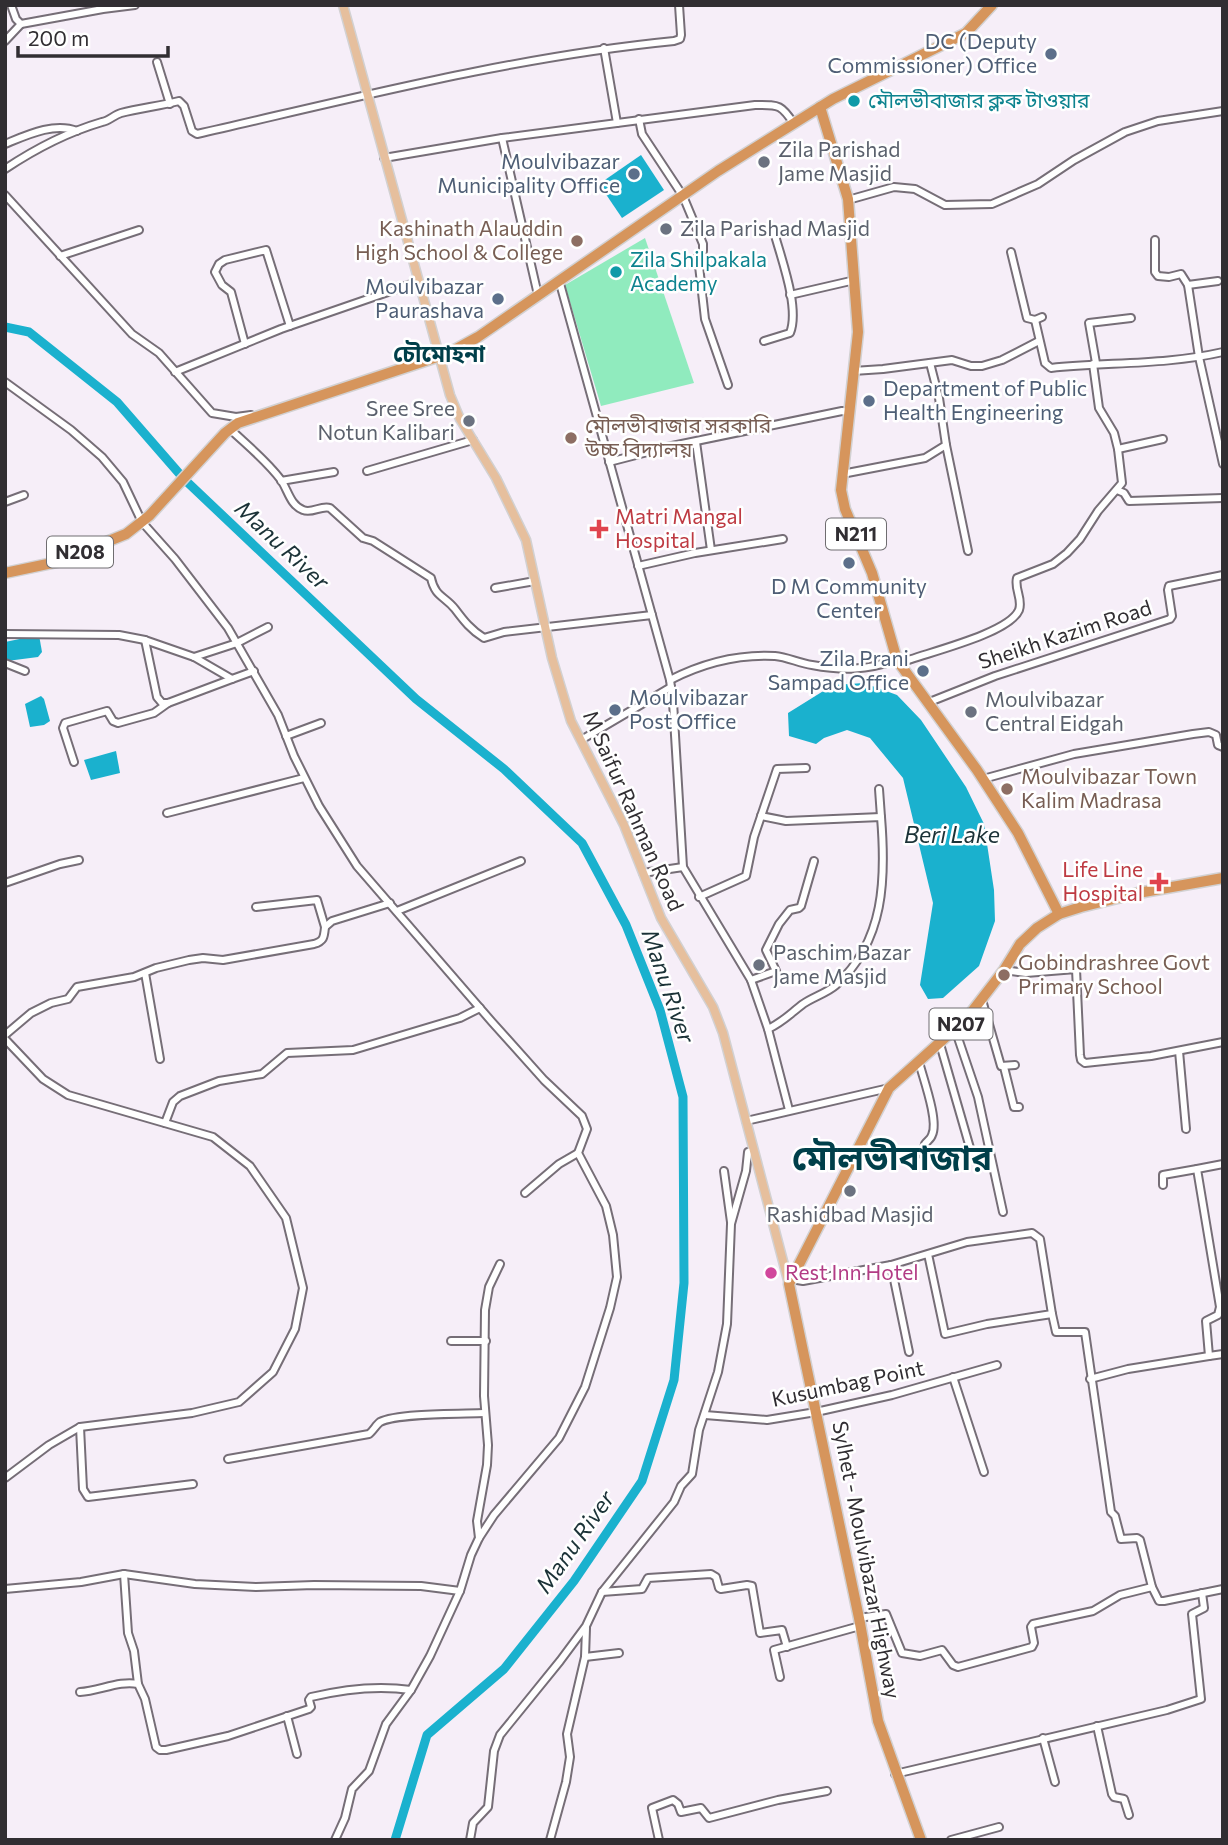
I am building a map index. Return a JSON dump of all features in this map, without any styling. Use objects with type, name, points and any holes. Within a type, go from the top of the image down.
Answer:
[{"type":"highway","name":"N208","points":[[5,573],[57,562],[126,534],[145,519],[227,431],[238,423],[438,356],[478,337],[683,195],[820,107],[967,33],[992,5]]},
{"type":"highway","name":"N211","points":[[820,107],[834,146],[848,200],[855,280],[858,332],[842,474],[841,490],[845,509],[872,573],[899,662],[983,779],[1018,833],[1059,914]]},
{"type":"highway","name":"N207","points":[[790,1282],[889,1088],[940,1044],[982,1000],[1020,944],[1037,928],[1059,914],[1138,892],[1223,878]]},
{"type":"highway","name":"Sylhet - Moulvibazar Highway","points":[[790,1282],[878,1721],[921,1840]]},
{"type":"main road","name":"M Saifur Rahman Road","points":[[343,5],[450,395],[496,478],[526,540],[545,628],[571,721],[624,825],[662,918],[713,1007],[731,1061],[790,1282]]},
{"type":"street","points":[[10,5],[21,24]]},
{"type":"street","points":[[5,41],[21,24],[135,5]]},
{"type":"street","points":[[5,169],[37,149],[105,122],[119,113],[182,102],[192,131],[197,134],[516,62],[680,39],[678,5]]},
{"type":"street","points":[[604,48],[617,123]]},
{"type":"street","points":[[157,62],[170,104]]},
{"type":"street","points":[[384,158],[502,138],[733,107],[779,106],[785,110],[793,124]]},
{"type":"street","points":[[848,200],[894,187],[915,189],[945,205],[992,204],[1038,184],[1074,160],[1125,132],[1158,121],[1223,111]]},
{"type":"street","points":[[639,120],[642,134],[683,195],[703,244],[703,251],[698,257],[705,319],[728,385]]},
{"type":"street","points":[[5,144],[65,126],[78,131]]},
{"type":"street","points":[[502,138],[538,295]]},
{"type":"street","points":[[5,195],[132,334],[159,353],[212,413],[236,417],[274,411]]},
{"type":"street","points":[[60,256],[139,230]]},
{"type":"street","points":[[764,341],[790,333],[793,316],[774,232]]},
{"type":"street","points":[[1155,240],[1155,272],[1161,276],[1181,274],[1188,285],[1199,357],[1223,464]]},
{"type":"street","points":[[245,344],[231,292],[222,285],[215,272],[225,260],[266,250],[290,326]]},
{"type":"street","points":[[1011,252],[1026,316],[1029,320],[1039,318],[1040,341],[1047,367],[1173,361],[1223,352]]},
{"type":"street","points":[[790,295],[855,280]]},
{"type":"street","points":[[559,281],[671,684],[683,867],[751,980],[768,1029],[789,1110]]},
{"type":"street","points":[[1188,285],[1218,281]]},
{"type":"street","points":[[175,372],[290,326],[417,282]]},
{"type":"street","points":[[581,740],[710,663],[739,657],[777,656],[810,665],[848,670],[869,669],[968,641],[1014,618],[1020,606],[1017,578],[1053,564],[1068,553],[1123,480],[1114,433],[1099,408],[1089,323],[1130,318]]},
{"type":"street","points":[[853,371],[952,360],[971,366],[982,366],[1002,360],[1040,341]]},
{"type":"street","points":[[930,363],[968,551]]},
{"type":"street","points":[[5,382],[71,430],[102,457],[123,482],[145,519],[237,643],[278,715],[304,778],[319,806],[358,866],[480,1009],[544,1080],[582,1116],[587,1129],[578,1153],[559,1164],[526,1193]]},
{"type":"street","points":[[609,462],[829,414],[849,412]]},
{"type":"street","points":[[227,431],[267,464],[281,481],[289,498],[302,510],[307,512],[325,506],[330,508],[363,538],[373,541],[421,575],[430,578],[431,586],[437,594],[454,607],[474,632],[484,638],[504,632],[652,615]]},
{"type":"street","points":[[1118,449],[1163,439]]},
{"type":"street","points":[[367,471],[473,440]]},
{"type":"street","points":[[696,442],[711,550]]},
{"type":"street","points":[[842,474],[925,458],[946,445]]},
{"type":"street","points":[[281,481],[334,472]]},
{"type":"street","points":[[1117,490],[1124,493],[1129,501],[1223,498]]},
{"type":"street","points":[[5,502],[24,495]]},
{"type":"street","points":[[638,566],[711,550],[783,539]]},
{"type":"street","name":"Sheikh Kazim Road","points":[[928,703],[995,676],[1170,619],[1172,616],[1167,590],[1169,586],[1223,575]]},
{"type":"street","points":[[495,588],[535,581]]},
{"type":"street","points":[[194,657],[237,643],[268,627]]},
{"type":"street","points":[[5,634],[107,633],[145,640],[194,657],[232,679]]},
{"type":"street","points":[[145,640],[157,697],[162,703],[168,703]]},
{"type":"street","points":[[5,663],[25,671]]},
{"type":"street","points":[[74,762],[63,724],[107,711],[113,721],[118,723],[154,713],[168,703],[254,671]]},
{"type":"street","points":[[286,736],[321,723]]},
{"type":"street","points":[[983,779],[1074,754],[1193,734],[1209,732],[1216,735],[1218,745],[1223,747]]},
{"type":"street","points":[[699,897],[746,876],[761,816],[777,769],[806,768]]},
{"type":"street","points":[[167,813],[304,778]]},
{"type":"street","points":[[768,1029],[833,988],[862,955],[881,906],[884,881],[879,789]]},
{"type":"street","points":[[761,816],[786,821],[881,817]]},
{"type":"street","points":[[5,883],[79,860]]},
{"type":"street","points":[[397,911],[521,861]]},
{"type":"street","points":[[751,980],[776,971],[766,950],[779,924],[790,910],[800,907],[814,861]]},
{"type":"street","points":[[643,873],[683,867]]},
{"type":"street","points":[[5,1478],[49,1445],[80,1427],[191,1413],[239,1402],[272,1372],[295,1329],[303,1288],[286,1218],[250,1166],[213,1137],[68,1095],[43,1079],[5,1037],[31,1013],[51,1003],[68,999],[77,987],[145,973],[189,960],[223,960],[314,944],[321,942],[324,937],[325,927],[317,900],[256,907]]},
{"type":"street","points":[[325,927],[332,921],[390,903]]},
{"type":"street","points":[[1004,970],[1026,973],[1076,969],[1080,1055],[1085,1063],[1151,1056],[1223,1042]]},
{"type":"street","points":[[145,973],[160,1059]]},
{"type":"street","points":[[982,1000],[1014,1107],[1019,1107]]},
{"type":"street","points":[[165,1123],[173,1101],[180,1096],[219,1082],[262,1074],[287,1053],[353,1050],[460,1018],[480,1009]]},
{"type":"street","points":[[955,1029],[981,1109],[1003,1212]]},
{"type":"street","points":[[940,1044],[970,1148]]},
{"type":"street","points":[[1179,1051],[1186,1129]]},
{"type":"street","points":[[919,1062],[934,1128],[932,1136],[925,1144],[923,1155]]},
{"type":"street","points":[[1004,1067],[1015,1065]]},
{"type":"street","points":[[746,1121],[889,1088]]},
{"type":"street","points":[[731,1224],[746,1171],[748,1152],[754,1150]]},
{"type":"street","points":[[335,1840],[345,1818],[352,1789],[369,1770],[386,1724],[411,1690],[430,1656],[460,1591],[479,1538],[494,1515],[559,1438],[585,1387],[617,1277],[613,1236],[606,1206],[578,1153]]},
{"type":"street","points":[[1163,1185],[1163,1175],[1223,1164]]},
{"type":"street","points":[[1198,1169],[1220,1307],[1218,1315],[1206,1321],[1209,1356]]},
{"type":"street","points":[[470,1840],[473,1823],[488,1807],[494,1751],[500,1735],[561,1661],[586,1626],[602,1592],[674,1502],[681,1486],[692,1474],[699,1430],[718,1372],[727,1324],[731,1224],[724,1171]]},
{"type":"street","points":[[790,1282],[891,1265],[967,1242],[1012,1235],[1037,1235],[1040,1239],[1056,1332],[1085,1332],[1111,1513],[1115,1516],[1121,1539],[1140,1540],[1152,1587],[1159,1601],[1223,1589]]},
{"type":"street","points":[[928,1254],[946,1334],[986,1324],[1052,1314]]},
{"type":"street","points":[[479,1538],[477,1521],[488,1445],[484,1413],[485,1310],[489,1287],[500,1264]]},
{"type":"street","points":[[891,1265],[909,1352]]},
{"type":"street","points":[[451,1342],[486,1341]]},
{"type":"street","points":[[1090,1379],[1128,1369],[1223,1354]]},
{"type":"street","name":"Kusumbag Point","points":[[705,1415],[767,1420],[817,1412],[997,1365]]},
{"type":"street","points":[[953,1377],[984,1472]]},
{"type":"street","points":[[228,1460],[369,1434],[379,1423],[409,1417],[484,1413]]},
{"type":"street","points":[[80,1427],[83,1489],[88,1497],[193,1484]]},
{"type":"street","points":[[5,1589],[81,1582],[124,1574],[195,1584],[256,1587],[421,1586],[460,1591]]},
{"type":"street","points":[[124,1574],[128,1633],[134,1651],[138,1684],[145,1699],[156,1747],[160,1750],[228,1736],[310,1709],[309,1700],[312,1697],[360,1688],[393,1687],[411,1690]]},
{"type":"street","points":[[602,1592],[642,1589],[648,1578],[711,1574],[716,1577],[721,1589],[747,1585],[752,1587],[760,1633],[782,1630],[787,1647]]},
{"type":"street","points":[[780,1677],[773,1653],[776,1649],[886,1614],[901,1653],[920,1657],[942,1650],[953,1665],[958,1667],[1032,1647],[1033,1624],[1093,1611],[1120,1595],[1152,1587]]},
{"type":"street","points":[[895,1774],[1167,1710],[1201,1699],[1192,1614],[1204,1608],[1202,1593]]},
{"type":"street","points":[[550,1840],[566,1782],[570,1756],[567,1734],[585,1657],[586,1626]]},
{"type":"street","points":[[585,1657],[619,1653]]},
{"type":"street","points":[[80,1692],[100,1690],[126,1682],[138,1684]]},
{"type":"street","points":[[287,1716],[298,1754]]},
{"type":"street","points":[[1097,1726],[1112,1794],[1124,1799],[1129,1815]]},
{"type":"street","points":[[1043,1738],[1055,1782]]},
{"type":"street","points":[[659,1840],[652,1808],[673,1800],[681,1812],[701,1808],[709,1818],[778,1800],[827,1791]]},
{"type":"street","points":[[951,1840],[985,1836],[999,1826]]},
{"type":"green space","points":[[645,238],[694,383],[601,406],[565,285]]},
{"type":"water","points":[[641,155],[664,190],[622,218],[599,184]]},
{"type":"water","points":[[39,635],[42,652],[38,657],[7,661],[5,642]]},
{"type":"water","name":"Beri Lake","points":[[864,683],[897,695],[921,720],[966,787],[984,824],[994,890],[995,921],[979,966],[943,998],[928,999],[920,985],[933,903],[903,778],[870,738],[847,730],[824,738],[816,744],[789,736],[788,713],[833,685]]},
{"type":"water","points":[[41,696],[50,721],[44,725],[30,727],[25,704]]},
{"type":"water","points":[[116,751],[120,773],[91,780],[84,760]]},
{"type":"waterway","name":"Manu River","points":[[5,327],[29,332],[117,402],[184,479],[416,699],[504,769],[582,843],[626,925],[660,1010],[683,1097],[684,1283],[674,1380],[642,1481],[574,1581],[504,1669],[427,1735],[395,1840]]},
{"type":"place","name":"DC (Deputy Commissioner) Office","points":[[1051,54]]},
{"type":"place","name":"মৌলভীবাজার ক্লক টাওয়ার","points":[[854,101]]},
{"type":"place","name":"Zila Parishad Jame Masjid","points":[[764,162]]},
{"type":"place","name":"Moulvibazar Municipality Office","points":[[634,174]]},
{"type":"place","name":"Zila Parishad Masjid","points":[[666,229]]},
{"type":"place","name":"Kashinath Alauddin High School & College","points":[[577,241]]},
{"type":"place","name":"Zila Shilpakala Academy","points":[[616,272]]},
{"type":"place","name":"Moulvibazar Paurashava","points":[[498,299]]},
{"type":"place","name":"Department of Public Health Engineering","points":[[869,401]]},
{"type":"place","name":"Sree Sree Notun Kalibari","points":[[469,421]]},
{"type":"place","name":"মৌলভীবাজার সরকারি উচ্চ বিদ্যালয়","points":[[571,438]]},
{"type":"place","name":"Matri Mangal Hospital","points":[[599,529]]},
{"type":"place","name":"D M Community Center","points":[[849,563]]},
{"type":"place","name":"Zila Prani Sampad Office","points":[[923,671]]},
{"type":"place","name":"Moulvibazar Post Office","points":[[615,710]]},
{"type":"place","name":"Moulvibazar Central Eidgah","points":[[971,712]]},
{"type":"place","name":"Moulvibazar Town Kalim Madrasa","points":[[1007,789]]},
{"type":"place","name":"Life Line Hospital","points":[[1159,882]]},
{"type":"place","name":"Paschim Bazar Jame Masjid","points":[[759,965]]},
{"type":"place","name":"Gobindrashree Govt Primary School","points":[[1004,975]]},
{"type":"place","name":"Rashidbad Masjid","points":[[850,1191]]},
{"type":"place","name":"Rest Inn Hotel","points":[[771,1273]]},
{"type":"district","name":"চৌমোহনা","points":[[439,354]]},
{"type":"district","name":"মৌলভীবাজার","points":[[892,1158]]}]
